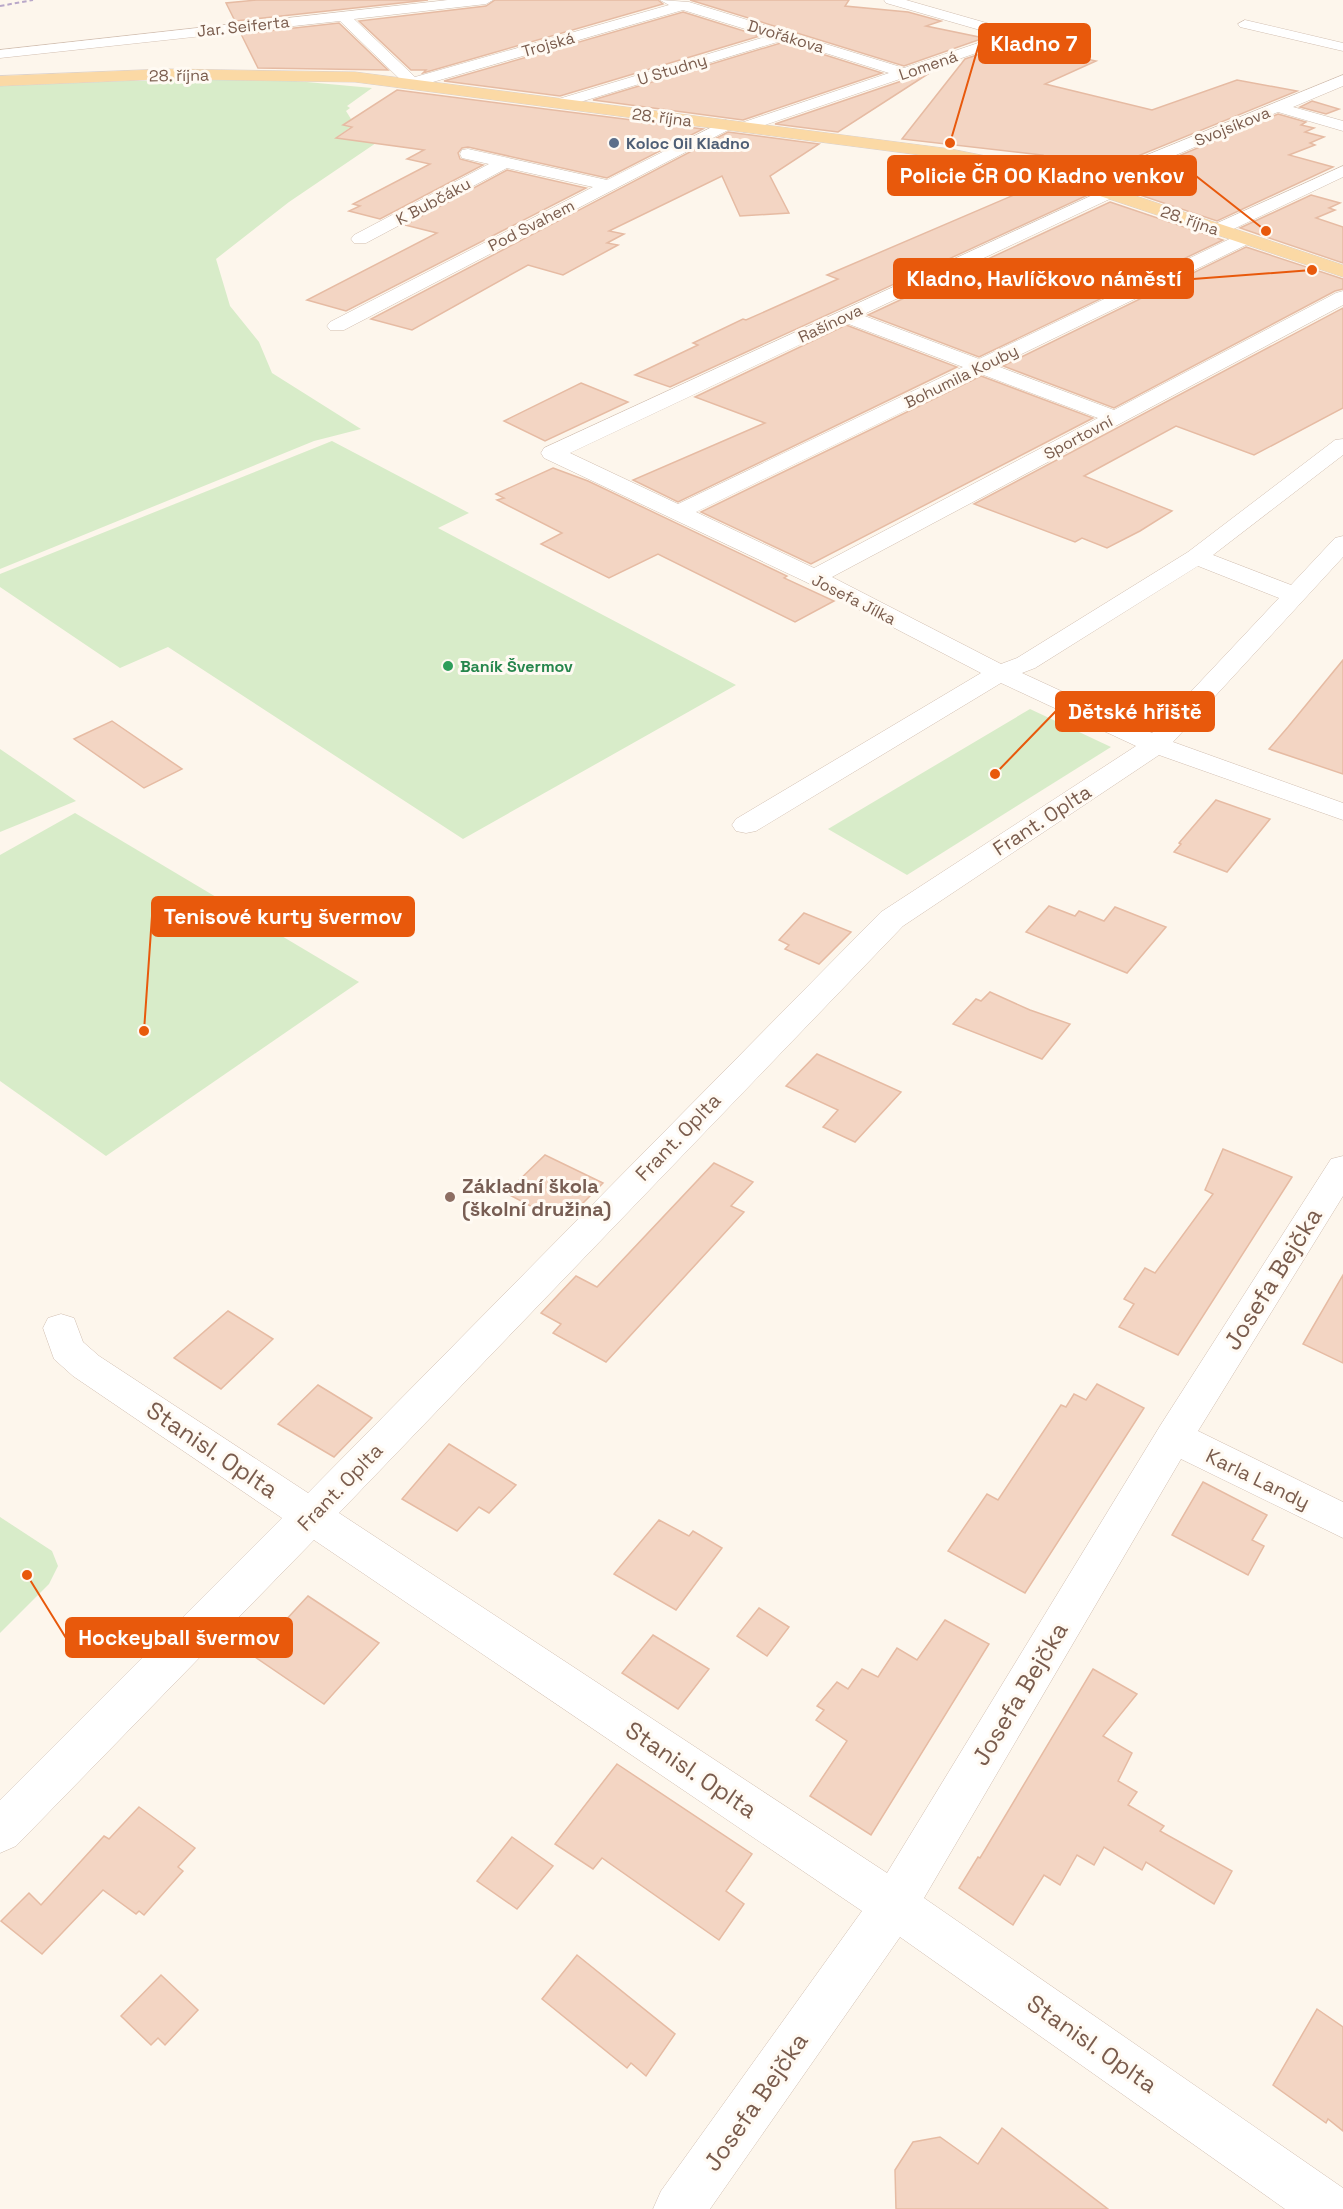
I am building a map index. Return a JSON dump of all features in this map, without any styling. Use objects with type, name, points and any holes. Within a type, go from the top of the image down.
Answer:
[{"type":"main road","name":"28. října","points":[[0,81],[214,74],[326,76],[412,83],[963,156],[1027,169],[1108,192],[1343,271]]},
{"type":"street","name":"Jar. Seiferta","points":[[0,54],[486,0]]},
{"type":"street","name":"Dvořákova","points":[[668,0],[905,73]]},
{"type":"street","name":"Lomená","points":[[735,126],[905,73],[989,44],[1000,37],[992,29],[891,0]]},
{"type":"street","name":"Trojská","points":[[412,83],[684,5]]},
{"type":"street","points":[[342,16],[412,83]]},
{"type":"street","points":[[1245,24],[1343,47]]},
{"type":"street","name":"U Studny","points":[[561,103],[783,36]]},
{"type":"street","name":"Svojsíkova","points":[[1087,186],[1343,80]]},
{"type":"street","points":[[1277,107],[1343,126]]},
{"type":"street","name":"Pod Svahem","points":[[337,326],[609,185],[735,126]]},
{"type":"street","name":"K Bubčáku","points":[[468,154],[609,185]]},
{"type":"street","name":"K Bubčáku","points":[[360,239],[505,162]]},
{"type":"street","points":[[1219,229],[1343,171]]},
{"type":"street","name":"Rašínova","points":[[552,453],[1108,192]]},
{"type":"street","name":"Bohumila Kouby","points":[[677,513],[1244,239]]},
{"type":"street","name":"Sportovní","points":[[814,578],[1343,297]]},
{"type":"street","points":[[846,316],[1114,417]]},
{"type":"street","points":[[746,825],[1000,674],[1026,663],[1196,557],[1343,445]]},
{"type":"street","name":"Josefa Jílka","points":[[552,453],[814,578],[1000,674],[1156,745],[1343,812]]},
{"type":"street","name":"Frant. Oplta","points":[[0,1831],[311,1516],[891,919],[1156,745],[1343,543]]},
{"type":"street","points":[[1196,557],[1294,595]]},
{"type":"street","name":"Josefa Bejčka","points":[[679,2209],[894,1905],[1174,1437],[1343,1168]]},
{"type":"street","name":"Stanisl. Oplta","points":[[61,1328],[67,1349],[86,1366],[894,1905],[1329,2209]]},
{"type":"street","name":"Karla Landy","points":[[1174,1437],[1343,1521]]},
{"type":"green space","points":[[274,79],[372,88],[347,106],[350,108],[346,111],[351,119],[344,125],[352,126],[337,137],[376,143],[289,202],[216,259],[230,306],[259,342],[272,373],[361,429],[314,441],[0,569],[0,86],[123,81]]},
{"type":"green space","name":"Baník Švermov","points":[[332,441],[469,513],[438,528],[736,685],[463,839],[168,647],[120,668],[0,587],[0,574]]},
{"type":"green space","points":[[1030,709],[1111,747],[907,875],[828,829]]},
{"type":"green space","points":[[0,749],[76,801],[0,832]]},
{"type":"green space","points":[[75,813],[359,982],[106,1156],[0,1081],[0,855]]},
{"type":"green space","points":[[0,1517],[52,1551],[58,1566],[49,1584],[0,1633]]},
{"type":"building","points":[[257,0],[428,0],[235,21],[226,3]]},
{"type":"building","points":[[495,0],[658,0],[663,4],[423,73],[426,70],[411,70],[359,21],[486,6]]},
{"type":"building","points":[[690,0],[849,0],[845,6],[908,12],[941,21],[926,26],[984,38],[904,66]]},
{"type":"building","points":[[683,12],[760,36],[560,96],[444,81]]},
{"type":"building","points":[[339,23],[388,70],[258,68],[241,34]]},
{"type":"building","points":[[784,42],[882,73],[743,120],[593,100]]},
{"type":"building","points":[[1004,42],[1096,61],[1045,84],[1152,110],[1237,80],[1297,91],[1084,178],[1029,164],[1042,155],[902,139],[965,59],[995,49]]},
{"type":"building","points":[[934,70],[838,132],[775,124]]},
{"type":"building","points":[[397,90],[703,129],[607,178],[468,147],[462,148],[458,153],[460,159],[483,165],[380,219],[349,211],[360,206],[353,204],[430,164],[407,159],[424,150],[336,138],[352,127],[343,125]]},
{"type":"building","points":[[1312,101],[1339,109],[1326,114],[1300,107]]},
{"type":"building","points":[[1278,114],[1306,122],[1301,125],[1314,128],[1305,132],[1324,137],[1310,143],[1315,145],[1289,155],[1333,167],[1217,221],[1110,185]]},
{"type":"building","points":[[728,132],[819,144],[770,176],[789,213],[740,216],[722,176],[609,231],[624,234],[607,243],[618,245],[563,275],[528,265],[412,330],[371,319]]},
{"type":"building","points":[[507,170],[586,188],[346,311],[307,300],[437,233],[405,225]]},
{"type":"building","points":[[1013,175],[1088,195],[670,387],[635,375],[698,345],[693,343],[743,319],[746,320],[838,279],[827,275],[1028,189],[997,186]]},
{"type":"building","points":[[1311,195],[1340,203],[1329,208],[1335,210],[1316,218],[1343,227],[1343,263],[1240,228]]},
{"type":"building","points":[[1110,202],[1223,240],[979,357],[868,315]]},
{"type":"building","points":[[1246,247],[1343,279],[1343,289],[1335,291],[1114,408],[1003,366]]},
{"type":"building","points":[[1343,308],[1343,408],[1254,455],[1176,426],[1084,476],[1172,511],[1140,531],[1107,548],[1082,538],[1075,542],[974,504]]},
{"type":"building","points":[[846,325],[957,367],[678,502],[633,480],[765,423],[695,397]]},
{"type":"building","points":[[981,376],[1093,418],[811,564],[701,512]]},
{"type":"building","points":[[581,383],[628,402],[545,441],[504,421]]},
{"type":"building","points":[[553,468],[588,481],[787,576],[784,578],[834,601],[795,622],[658,554],[609,578],[541,544],[562,533],[497,500],[504,498],[496,494]]},
{"type":"building","points":[[1343,660],[1343,774],[1269,749],[1288,727]]},
{"type":"building","points":[[112,721],[182,769],[144,788],[74,739]]},
{"type":"building","points":[[1216,800],[1270,819],[1227,872],[1174,852]]},
{"type":"building","points":[[1049,906],[1075,916],[1079,911],[1104,921],[1115,907],[1166,927],[1127,973],[1026,932]]},
{"type":"building","points":[[804,913],[851,932],[819,964],[785,949],[789,945],[779,940]]},
{"type":"building","points":[[990,992],[1030,1010],[1070,1024],[1042,1059],[953,1024],[976,999],[981,1001]]},
{"type":"building","points":[[817,1054],[901,1092],[855,1142],[823,1127],[838,1110],[786,1086]]},
{"type":"building","points":[[1223,1149],[1292,1177],[1178,1355],[1119,1327],[1134,1304],[1124,1299],[1145,1268],[1155,1273],[1213,1194],[1205,1190]]},
{"type":"building","points":[[545,1155],[603,1183],[568,1218],[549,1208],[544,1213],[506,1193]]},
{"type":"building","points":[[714,1163],[753,1182],[731,1206],[744,1212],[606,1362],[553,1333],[561,1324],[541,1313],[576,1276],[597,1287]]},
{"type":"building","points":[[1343,1275],[1343,1363],[1303,1344]]},
{"type":"building","points":[[228,1311],[273,1339],[221,1389],[174,1358]]},
{"type":"building","points":[[1097,1384],[1144,1408],[1025,1593],[948,1551],[987,1494],[998,1500],[1061,1405],[1066,1407],[1074,1394],[1086,1400]]},
{"type":"building","points":[[318,1385],[372,1418],[334,1457],[278,1424]]},
{"type":"building","points":[[449,1444],[516,1485],[489,1513],[479,1507],[457,1531],[402,1499]]},
{"type":"building","points":[[1203,1482],[1267,1515],[1252,1540],[1264,1546],[1248,1575],[1172,1535]]},
{"type":"building","points":[[659,1520],[689,1536],[693,1531],[722,1548],[676,1610],[614,1574]]},
{"type":"building","points":[[308,1596],[379,1643],[324,1704],[252,1655],[257,1639],[267,1628],[283,1623]]},
{"type":"building","points":[[759,1608],[789,1627],[767,1656],[737,1636]]},
{"type":"building","points":[[945,1620],[989,1644],[871,1835],[810,1796],[847,1741],[816,1720],[824,1710],[817,1706],[837,1682],[848,1689],[862,1669],[878,1677],[897,1648],[917,1660]]},
{"type":"building","points":[[653,1635],[709,1669],[678,1709],[622,1673]]},
{"type":"building","points":[[1093,1669],[1137,1694],[1103,1736],[1132,1753],[1118,1781],[1137,1792],[1128,1805],[1164,1826],[1160,1831],[1232,1871],[1214,1904],[1146,1862],[1142,1870],[1104,1847],[1094,1865],[1077,1855],[1060,1885],[1044,1875],[1013,1925],[959,1888],[978,1857],[980,1858]]},
{"type":"building","points":[[617,1764],[752,1854],[726,1891],[744,1904],[719,1940],[602,1858],[593,1869],[555,1844]]},
{"type":"building","points":[[139,1807],[195,1848],[178,1867],[183,1871],[144,1915],[139,1911],[136,1914],[103,1890],[42,1954],[1,1921],[29,1893],[41,1905],[104,1836],[109,1839]]},
{"type":"building","points":[[512,1837],[553,1866],[517,1909],[477,1881]]},
{"type":"building","points":[[577,1955],[675,2034],[646,2076],[631,2063],[627,2068],[542,1999]]},
{"type":"building","points":[[161,1975],[198,2010],[165,2045],[158,2038],[151,2045],[121,2016]]},
{"type":"building","points":[[1317,2009],[1343,2027],[1343,2131],[1328,2119],[1326,2123],[1273,2085]]},
{"type":"building","points":[[1002,2128],[1108,2209],[896,2209],[895,2170],[913,2142],[940,2137],[978,2164]]},
{"type":"railway","points":[[0,6],[33,0]]},
{"type":"place","name":"Koloc Oil Kladno","points":[[614,143]]},
{"type":"place","name":"Kladno 7","points":[[950,143]]},
{"type":"place","name":"Policie ČR OO Kladno venkov","points":[[1266,231]]},
{"type":"place","name":"Kladno, Havlíčkovo náměstí","points":[[1312,270]]},
{"type":"place","name":"Baník Švermov","points":[[448,666]]},
{"type":"place","name":"Dětské hřiště","points":[[995,774]]},
{"type":"place","name":"Tenisové kurty švermov","points":[[144,1031]]},
{"type":"place","name":"Základní škola (školní družina)","points":[[450,1197]]},
{"type":"place","name":"Hockeyball švermov","points":[[27,1575]]}]
